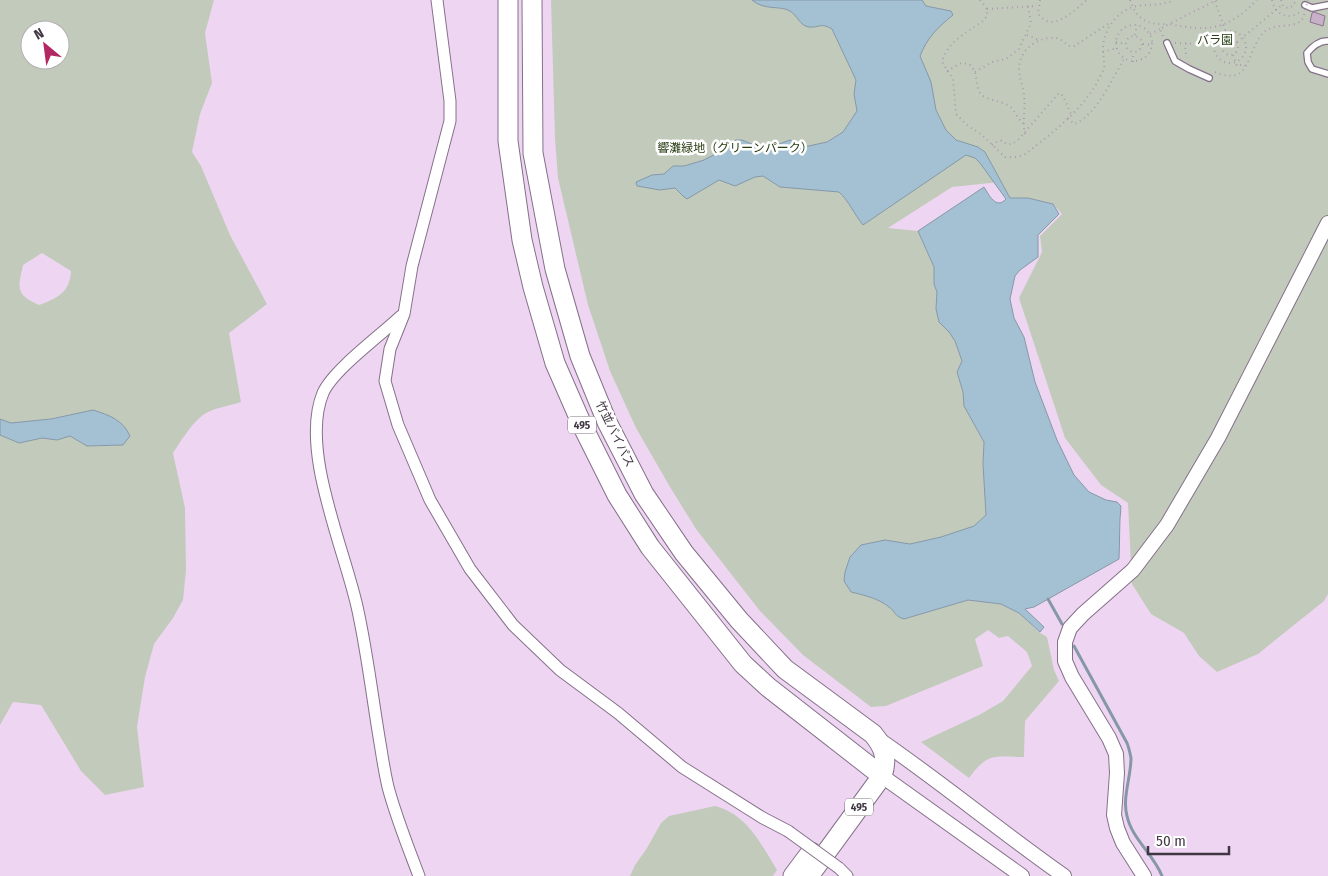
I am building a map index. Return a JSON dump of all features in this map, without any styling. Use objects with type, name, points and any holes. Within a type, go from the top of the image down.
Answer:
[{"type":"highway","name":"竹並バイパス","points":[[508,0],[508,141],[522,240],[533,287],[555,363],[583,427],[617,495],[650,548],[743,664],[768,687],[856,756],[865,768],[866,774],[882,773],[880,742],[785,669],[739,620],[684,553],[644,494],[607,422],[580,356],[555,269],[533,153],[532,0]]},
{"type":"highway","name":"495","points":[[793,876],[882,773]]},
{"type":"highway","name":"495","points":[[809,876],[882,773]]},
{"type":"street","points":[[437,0],[450,101],[450,121],[412,266],[404,314],[390,349],[385,381],[398,425],[430,500],[470,570],[513,624],[560,670],[618,713],[682,767],[763,818],[788,831],[843,872]]},
{"type":"street","points":[[1144,876],[1123,843],[1114,815],[1117,773],[1116,754],[1109,738],[1072,677],[1065,661],[1065,642],[1070,628],[1082,614],[1133,570],[1167,525],[1218,438],[1328,223]]},
{"type":"street","points":[[404,314],[334,376],[323,393],[318,414],[317,442],[320,472],[358,611],[388,786],[419,876]]},
{"type":"street","points":[[882,773],[1022,876]]},
{"type":"street","points":[[882,773],[966,802],[1011,838],[1064,876]]},
{"type":"lane","points":[[1306,2],[1312,8],[1328,5]]},
{"type":"lane","points":[[1328,42],[1324,41],[1313,46],[1307,54],[1308,62],[1312,69],[1328,74]]},
{"type":"lane","points":[[1167,43],[1175,61],[1209,78]]},
{"type":"path","points":[[980,0],[987,9],[987,16],[983,21],[950,44],[942,62],[953,79],[956,114],[1005,157],[1024,155],[1080,107],[1096,84],[1104,67],[1105,37],[1111,22]]},
{"type":"path","points":[[1040,0],[1038,13],[1047,22],[1068,17],[1087,0]]},
{"type":"path","points":[[1130,0],[1135,12],[1149,24],[1169,24],[1203,29],[1223,24],[1246,11],[1257,0]]},
{"type":"path","points":[[1025,134],[1024,94],[1020,76],[1020,62],[1021,57],[1033,43],[1039,40],[1057,38],[1073,47],[1132,6],[1145,3],[1166,4],[1174,0]]},
{"type":"path","points":[[1150,34],[1216,0],[1228,39]]},
{"type":"path","points":[[1272,0],[1276,10],[1281,15],[1292,16],[1302,11],[1306,2]]},
{"type":"path","points":[[1281,0],[1282,5]]},
{"type":"path","points":[[1282,5],[1291,7],[1295,4],[1296,0]]},
{"type":"path","points":[[1216,72],[1232,77],[1239,74],[1246,66],[1265,31],[1274,26],[1303,21],[1306,2]]},
{"type":"path","points":[[1237,42],[1282,5]]},
{"type":"path","points":[[976,72],[992,62],[1000,61],[1013,55],[1019,49],[1032,23],[1028,6]]},
{"type":"path","points":[[987,9],[1038,6]]},
{"type":"path","points":[[1135,36],[1138,26],[1143,20]]},
{"type":"path","points":[[1138,26],[1150,34],[1152,45],[1149,54],[1145,58],[1133,62],[1124,58],[1117,48],[1118,35],[1127,27],[1138,26]]},
{"type":"path","points":[[1160,29],[1167,43],[1222,45],[1228,39]]},
{"type":"path","points":[[1226,31],[1236,32],[1243,37],[1246,42],[1246,53],[1243,57],[1229,64],[1219,59],[1214,45],[1216,38],[1226,31]]},
{"type":"path","points":[[1026,35],[1039,40]]},
{"type":"path","points":[[1126,44],[1128,39],[1135,36],[1141,39],[1140,49],[1134,52]]},
{"type":"path","points":[[1228,39],[1237,42]]},
{"type":"path","points":[[1116,42],[1126,44]]},
{"type":"path","points":[[1233,55],[1238,49],[1237,42]]},
{"type":"path","points":[[1186,43],[1188,60]]},
{"type":"path","points":[[1126,44],[1128,49],[1134,52]]},
{"type":"path","points":[[1142,44],[1152,45]]},
{"type":"path","points":[[1222,45],[1222,49],[1226,54],[1233,55]]},
{"type":"path","points":[[1103,52],[1117,48]]},
{"type":"path","points":[[1133,62],[1134,52]]},
{"type":"path","points":[[1233,55],[1237,66],[1243,64],[1246,66]]},
{"type":"path","points":[[1068,118],[1074,124],[1082,121],[1090,114],[1124,58]]},
{"type":"path","points":[[947,71],[964,62],[972,66],[976,72],[978,88],[982,96],[1010,106],[1017,118],[1024,124]]},
{"type":"path","points":[[992,145],[1000,140],[1008,145],[1012,145],[1025,134],[1059,94],[1063,96],[1071,115]]},
{"type":"green space","points":[[0,0],[214,0],[205,33],[212,83],[200,114],[192,152],[201,166],[230,235],[267,304],[229,333],[241,402],[203,415],[190,428],[173,453],[185,508],[186,570],[183,600],[173,618],[154,644],[145,677],[137,727],[144,787],[105,795],[81,771],[41,705],[13,702],[0,725],[0,435],[19,443],[42,438],[57,440],[70,436],[87,446],[116,446],[85,412],[51,419],[11,423],[0,419]],"holes":[[[42,253],[71,271],[68,284],[62,293],[52,300],[39,305],[22,294],[20,290],[23,265]]]},
{"type":"green space","points":[[551,0],[1328,0],[1328,594],[1324,601],[1258,654],[1217,672],[1199,656],[1184,633],[1151,614],[1132,584],[1128,503],[1101,485],[1065,438],[1019,298],[1042,252],[1040,236],[1062,214],[1053,204],[1028,198],[1010,198],[1000,182],[952,187],[888,228],[918,231],[934,267],[934,284],[937,292],[936,309],[939,322],[955,341],[962,361],[957,372],[963,392],[964,406],[984,442],[983,464],[986,515],[974,526],[941,537],[910,544],[885,540],[865,595],[885,604],[904,619],[968,600],[1001,604],[1019,613],[1047,637],[1054,670],[1059,681],[1025,721],[1024,757],[999,757],[987,760],[969,778],[921,742],[979,715],[1003,701],[1032,666],[1027,652],[1008,636],[999,638],[988,630],[975,639],[983,666],[886,706],[871,707],[803,655],[760,611],[696,529],[636,428],[610,371],[588,305],[558,178]]},
{"type":"green space","points":[[715,806],[736,816],[752,831],[777,870],[773,876],[630,876],[661,823],[669,816]]},
{"type":"water","points":[[752,0],[922,0],[926,6],[951,11],[953,15],[934,33],[920,56],[931,82],[936,110],[946,130],[956,140],[978,147],[985,152],[1010,198],[1028,198],[1053,204],[1059,214],[1038,235],[1038,257],[1015,276],[1010,299],[1014,318],[1024,337],[1035,382],[1057,440],[1074,475],[1089,492],[1106,500],[1117,502],[1121,506],[1119,559],[1034,607],[1025,609],[1044,627],[1040,632],[1019,613],[1001,604],[968,600],[904,619],[898,617],[880,601],[851,592],[844,581],[850,557],[861,545],[885,540],[910,544],[941,537],[974,526],[986,515],[983,464],[984,442],[964,406],[963,392],[957,372],[962,361],[955,341],[939,322],[936,309],[937,292],[934,284],[934,267],[918,231],[984,187],[996,202],[999,203],[1006,199],[980,163],[975,158],[966,155],[863,225],[846,199],[839,192],[780,187],[763,176],[755,177],[735,186],[719,180],[687,199],[675,188],[660,190],[637,186],[636,182],[652,175],[664,174],[673,166],[684,166],[704,160],[723,150],[736,140],[742,140],[759,147],[771,147],[790,140],[804,147],[827,142],[843,132],[857,111],[854,94],[856,80],[832,29],[822,26],[806,26],[786,9],[762,6]]},
{"type":"water","points":[[93,410],[110,416],[124,426],[130,436],[123,445],[87,446],[70,436],[57,440],[42,438],[19,443],[0,435],[0,419],[11,423],[51,419]]},
{"type":"building","points":[[1314,12],[1325,16],[1323,26],[1310,22]]},
{"type":"waterway","points":[[1048,599],[1062,624]]},
{"type":"waterway","points":[[1074,646],[1127,743],[1131,758],[1126,795],[1127,816],[1133,832],[1154,861],[1162,876]]},
{"type":"park label","name":"バラ園","points":[[1215,40]]},
{"type":"park label","name":"響灘緑地（グリーンパーク）","points":[[735,148]]}]
